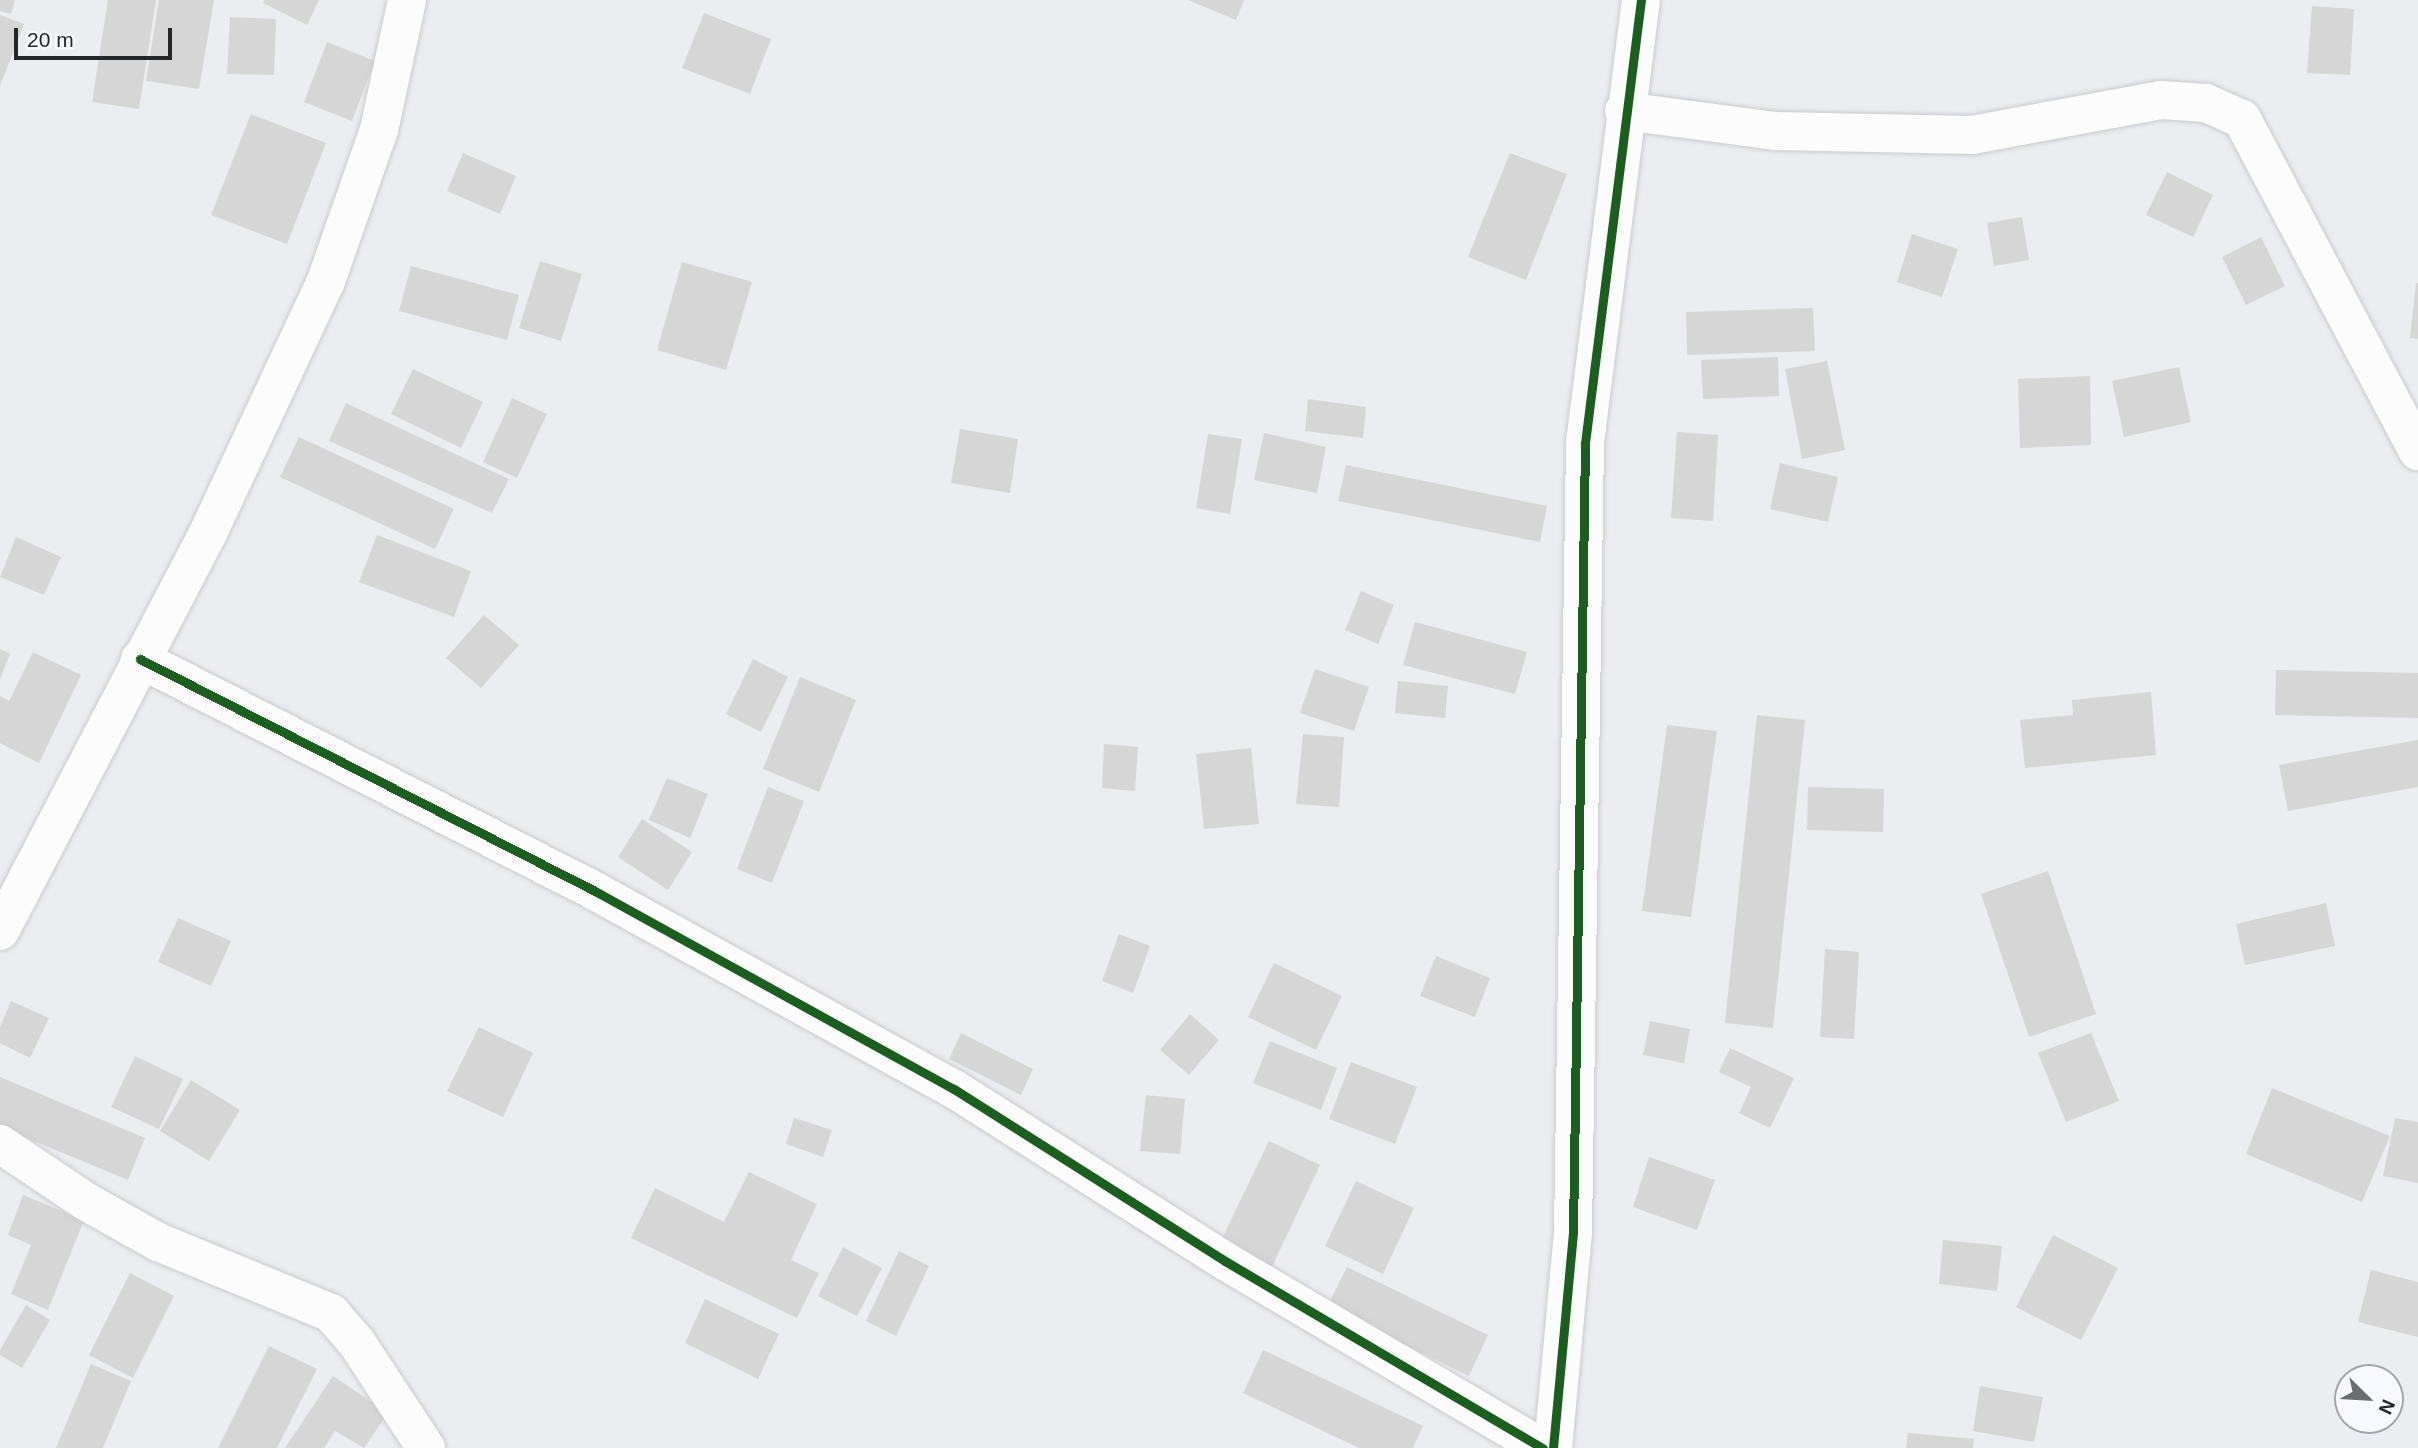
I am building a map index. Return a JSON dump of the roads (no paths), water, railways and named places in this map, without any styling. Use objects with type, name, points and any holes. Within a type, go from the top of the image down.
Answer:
[{"type":"street","points":[[0,931],[208,533],[326,281],[379,130],[407,0]]},
{"type":"street","points":[[1553,1448],[1573,1233],[1585,443],[1624,111],[1641,0]]},
{"type":"street","points":[[1624,111],[1776,131],[1972,135],[2161,100],[2206,103],[2242,119],[2418,451]]},
{"type":"street","points":[[140,659],[596,891],[954,1089],[1225,1261],[1543,1448]]},
{"type":"street","points":[[0,1144],[85,1201],[158,1242],[331,1313],[357,1343],[426,1448]]}]
